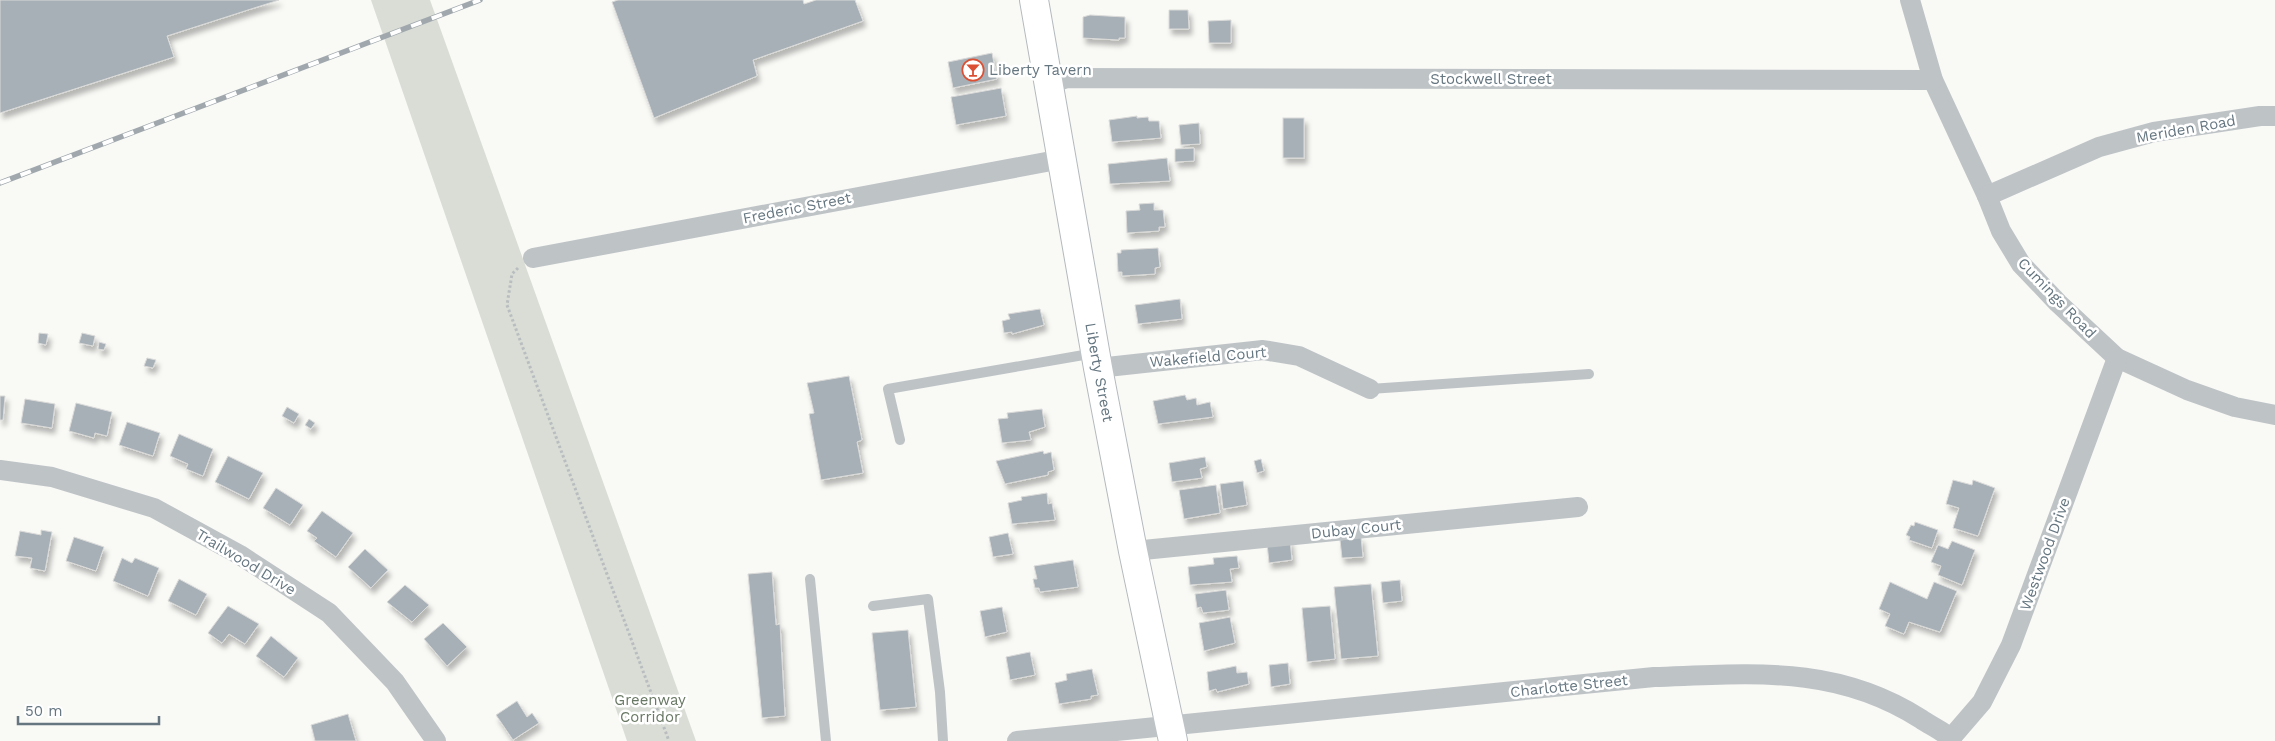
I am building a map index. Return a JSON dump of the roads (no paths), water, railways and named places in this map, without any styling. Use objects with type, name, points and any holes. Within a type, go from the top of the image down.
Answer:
[{"type":"street","name":"Liberty Street","points":[[1034,0],[1097,360],[1133,551],[1172,734]]},
{"type":"street","name":"Cumings Road","points":[[1910,0],[1933,80],[1987,196],[2001,231],[2021,264],[2117,358],[2187,390],[2235,407],[2275,415]]},
{"type":"street","name":"Stockwell Street","points":[[1049,84],[1067,78],[1933,80]]},
{"type":"street","name":"Meriden Road","points":[[1987,196],[2099,147],[2154,132],[2260,116],[2275,116]]},
{"type":"street","name":"Frederic Street","points":[[533,258],[1062,159]]},
{"type":"street","name":"Wakefield Court","points":[[1097,360],[1263,350],[1299,356],[1370,390]]},
{"type":"street","name":"Westwood Drive","points":[[1952,740],[1982,702],[2011,646],[2117,358]]},
{"type":"street","name":"Trailwood Drive","points":[[0,470],[52,477],[154,508],[240,556],[329,614],[396,682],[436,741]]},
{"type":"street","name":"Dubay Court","points":[[1133,551],[1578,507]]},
{"type":"street","name":"Charlotte Street","points":[[1017,741],[1172,734],[1654,677],[1753,674],[1811,677],[1859,688],[1900,706],[1952,740]]},
{"type":"lane","points":[[900,440],[888,390],[1097,360]]},
{"type":"lane","points":[[1370,390],[1589,374]]},
{"type":"lane","points":[[810,579],[826,741]]},
{"type":"lane","points":[[872,606],[928,599],[940,692],[943,741]]},
{"type":"railway","points":[[0,183],[480,0]]},
{"type":"place","name":"Liberty Tavern","points":[[973,70]]},
{"type":"park label","name":"Greenway Corridor","points":[[650,708]]}]
